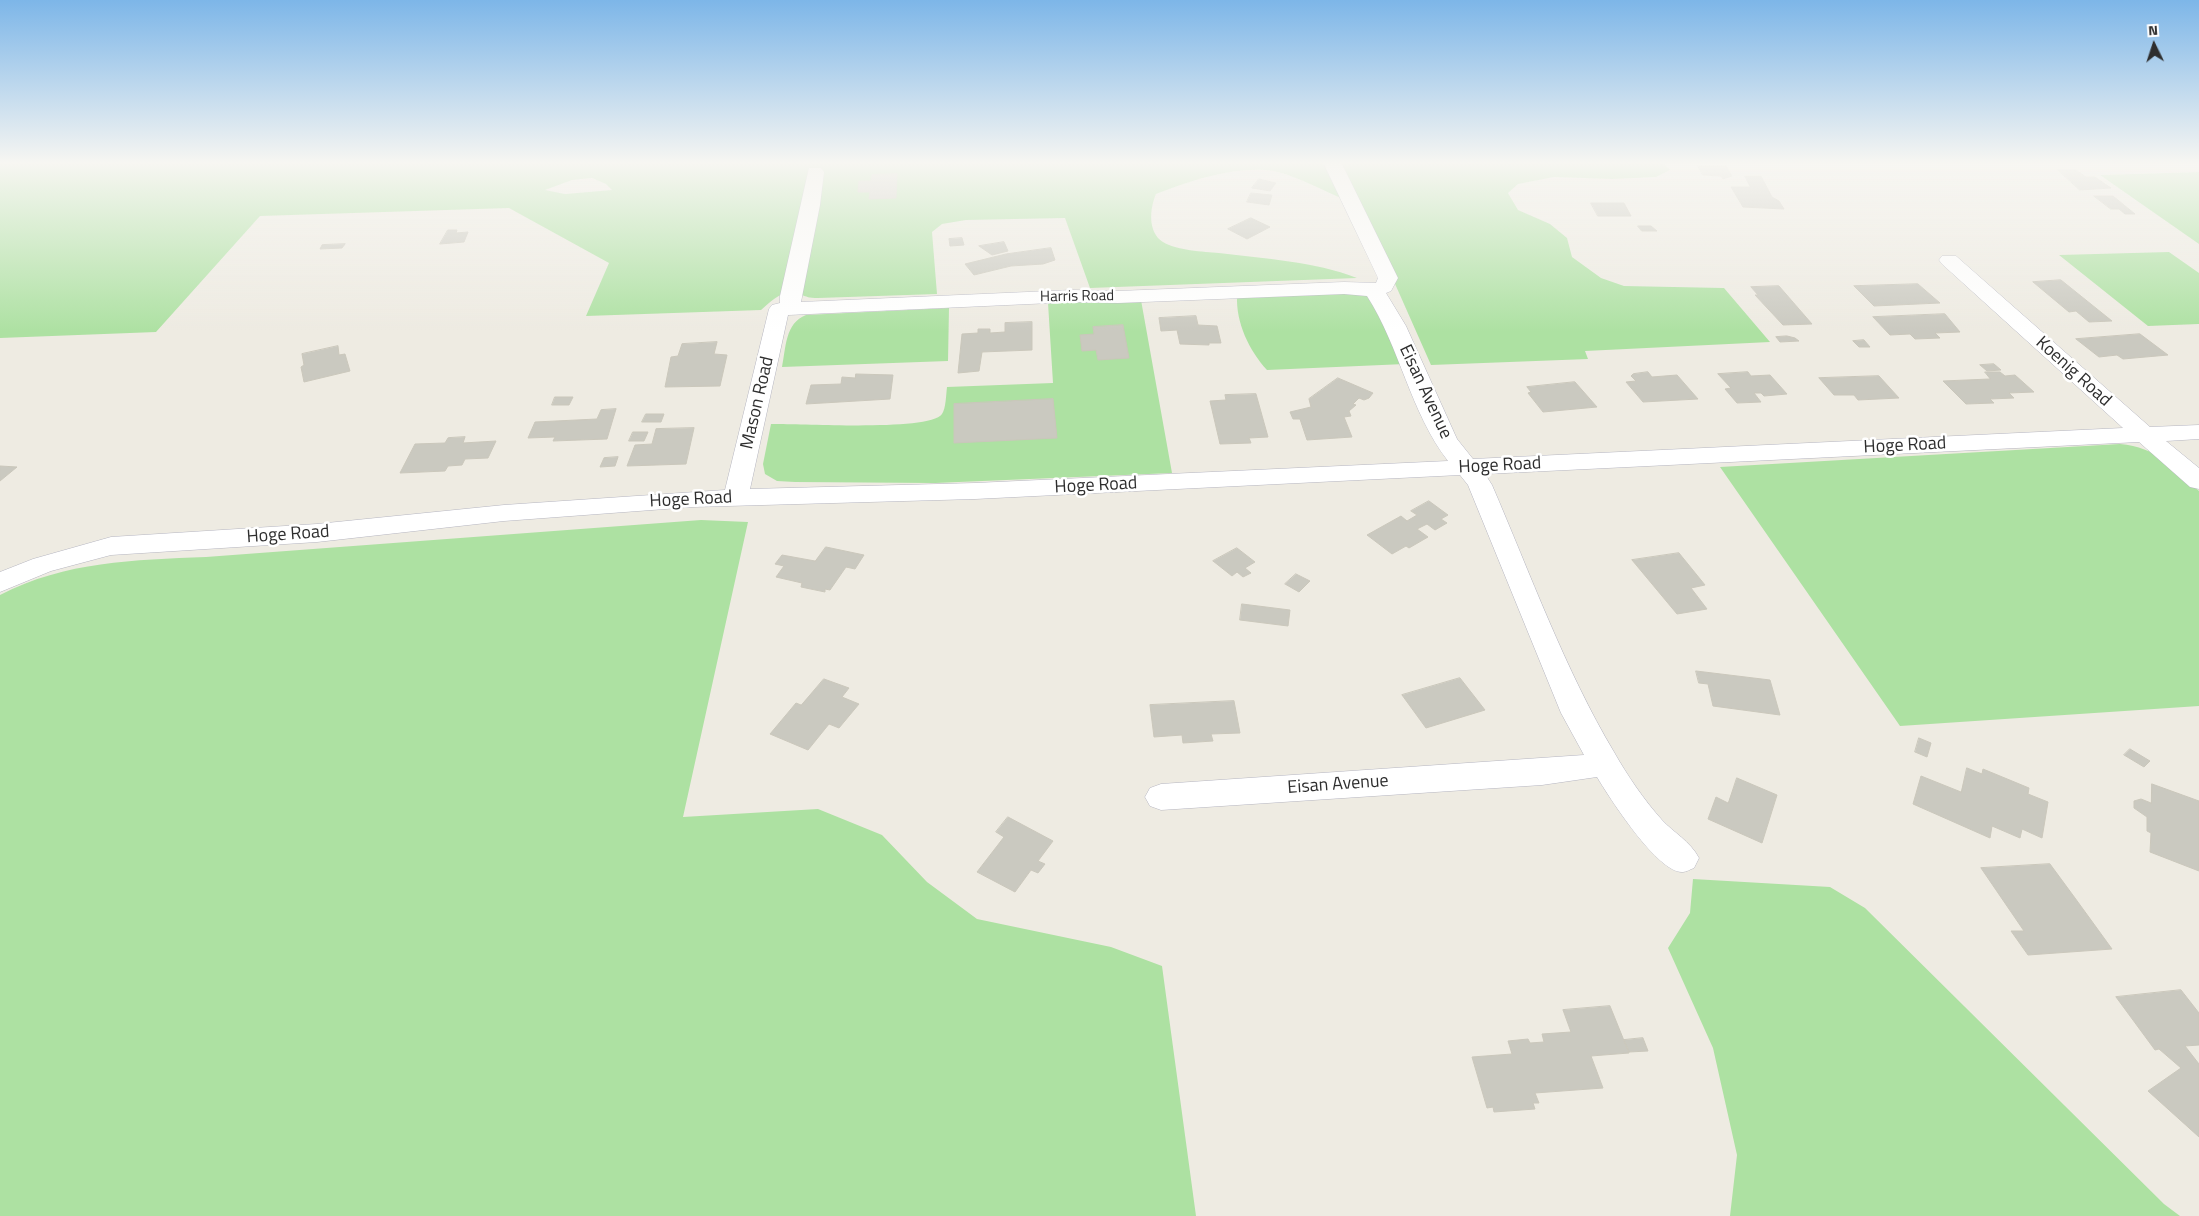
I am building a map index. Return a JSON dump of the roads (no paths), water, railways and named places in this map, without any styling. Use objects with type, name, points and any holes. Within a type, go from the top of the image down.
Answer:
[{"type":"street","name":"Mason Road","points":[[736,497],[785,308],[790,296],[808,219]]},
{"type":"street","points":[[1359,219],[1388,278],[1384,287],[1374,290]]},
{"type":"street","name":"Koenig Road","points":[[1949,260],[2199,480]]},
{"type":"street","name":"Harris Road","points":[[785,308],[1344,288],[1374,290]]},
{"type":"street","name":"Eisan Avenue","points":[[1374,290],[1387,311],[1446,440],[1480,485],[1576,713],[1604,763],[1651,830],[1682,858]]},
{"type":"street","name":"Hoge Road","points":[[0,583],[42,565],[110,546],[268,537],[514,512],[736,497],[975,491],[2199,432]]},
{"type":"street","name":"Eisan Avenue","points":[[1161,797],[1542,772],[1582,768],[1604,763]]}]
